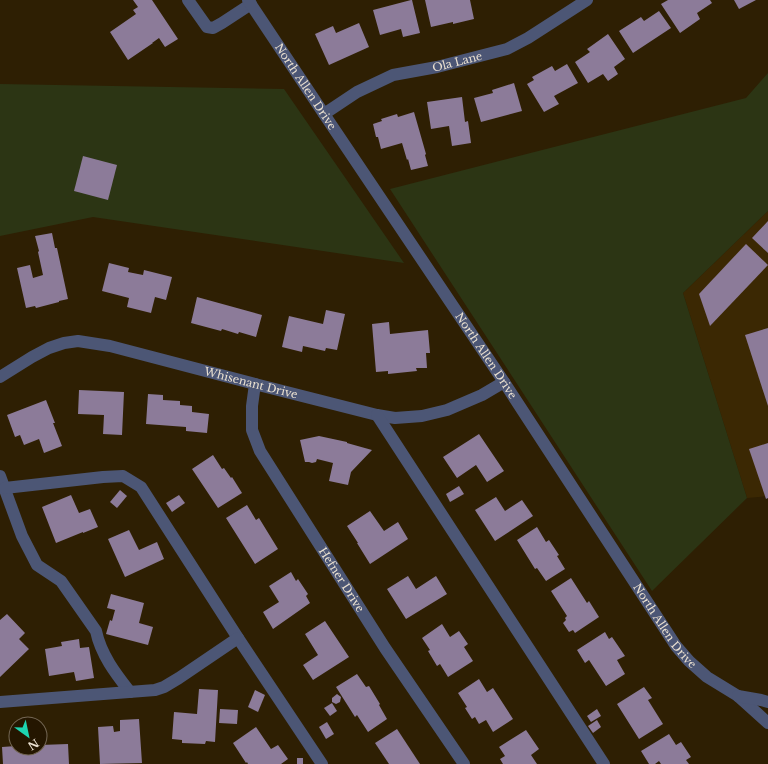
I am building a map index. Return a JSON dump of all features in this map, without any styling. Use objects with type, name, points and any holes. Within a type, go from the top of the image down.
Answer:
[{"type":"street","points":[[188,0],[207,27],[213,28],[250,2]]},
{"type":"street","name":"Ola Lane","points":[[324,114],[357,92],[393,75],[437,67],[507,49],[528,38],[587,0]]},
{"type":"street","name":"North Allen Drive","points":[[250,2],[504,382],[676,646],[689,661],[707,677],[738,696],[768,722]]},
{"type":"street","name":"Whisenant Drive","points":[[0,377],[49,348],[64,343],[78,341],[110,346],[377,415],[395,418],[422,416],[447,410],[482,395],[504,382]]},
{"type":"street","name":"Hefner Drive","points":[[256,384],[252,406],[252,430],[260,451],[385,648],[464,764]]},
{"type":"street","points":[[377,415],[604,764]]},
{"type":"street","points":[[0,476],[22,536],[37,565],[61,581],[96,631],[98,640],[108,663],[130,692]]},
{"type":"street","points":[[4,488],[123,476],[141,487],[238,638],[322,764]]},
{"type":"street","points":[[0,702],[155,690],[164,687],[179,678],[238,638]]},
{"type":"street","name":"North Allen Drive","points":[[738,696],[768,702]]},
{"type":"shaded area","points":[[768,211],[768,496],[747,498],[683,293]]},
{"type":"green space","points":[[768,73],[768,211],[683,293],[747,498],[652,591],[390,189],[746,98]]},
{"type":"green space","points":[[0,84],[284,89],[404,263],[93,217],[0,236]]},
{"type":"building","points":[[133,0],[152,0],[178,39],[165,47],[159,38],[128,60],[110,32],[136,14],[133,10],[138,7]]},
{"type":"building","points":[[412,0],[420,33],[403,37],[401,29],[380,35],[373,10]]},
{"type":"building","points":[[425,0],[470,0],[474,19],[431,27]]},
{"type":"building","points":[[668,0],[710,0],[712,3],[697,13],[700,19],[680,33],[661,4]]},
{"type":"building","points":[[734,0],[756,0],[739,9]]},
{"type":"building","points":[[659,11],[671,28],[633,53],[619,31],[641,17],[644,21]]},
{"type":"building","points":[[359,23],[369,47],[329,65],[315,34],[333,26],[336,33]]},
{"type":"building","points":[[608,34],[625,59],[614,67],[618,74],[608,81],[603,74],[588,83],[575,62],[590,52],[587,49]]},
{"type":"building","points":[[567,64],[578,83],[554,96],[559,104],[544,112],[527,84],[534,80],[532,77],[552,66],[555,71]]},
{"type":"building","points":[[514,83],[522,111],[481,122],[474,98],[493,93],[492,90]]},
{"type":"building","points":[[462,97],[465,122],[468,121],[471,143],[452,146],[449,126],[431,129],[427,102]]},
{"type":"building","points":[[414,112],[428,166],[411,170],[402,143],[381,149],[373,124],[382,121],[381,119],[397,114],[398,117]]},
{"type":"building","points":[[83,156],[117,165],[108,200],[74,191]]},
{"type":"building","points":[[768,221],[768,253],[752,238]]},
{"type":"building","points":[[52,233],[55,248],[57,248],[68,299],[36,308],[35,306],[26,308],[17,268],[30,265],[33,278],[43,275],[35,236]]},
{"type":"building","points":[[746,244],[768,265],[710,326],[699,294]]},
{"type":"building","points":[[109,263],[129,268],[128,272],[143,275],[144,270],[172,277],[166,300],[155,297],[151,313],[127,307],[129,298],[102,291]]},
{"type":"building","points":[[197,297],[262,315],[256,337],[239,332],[238,334],[222,329],[221,331],[191,323]]},
{"type":"building","points":[[326,310],[345,314],[337,350],[326,348],[325,351],[303,346],[302,352],[282,347],[289,316],[323,324]]},
{"type":"building","points":[[389,322],[390,334],[428,330],[430,353],[426,353],[427,368],[416,368],[417,371],[388,374],[388,371],[376,372],[372,324]]},
{"type":"building","points":[[768,328],[768,406],[745,335]]},
{"type":"building","points":[[79,390],[124,392],[122,435],[103,434],[104,415],[78,414]]},
{"type":"building","points":[[148,394],[163,395],[163,400],[180,401],[180,405],[192,406],[192,412],[209,414],[207,433],[186,431],[186,427],[146,424]]},
{"type":"building","points":[[46,400],[62,446],[44,453],[39,439],[24,445],[20,435],[15,437],[7,415]]},
{"type":"building","points":[[479,434],[504,471],[487,482],[476,465],[457,478],[443,457]]},
{"type":"building","points":[[319,436],[347,442],[372,450],[351,472],[348,485],[329,481],[333,463],[317,459],[316,462],[312,463],[305,462],[300,440]]},
{"type":"building","points":[[768,443],[768,498],[766,499],[749,449]]},
{"type":"building","points":[[213,455],[222,469],[224,468],[231,478],[232,477],[242,493],[218,508],[192,469]]},
{"type":"building","points":[[459,486],[464,494],[450,502],[446,494]]},
{"type":"building","points":[[120,490],[127,496],[117,508],[110,502]]},
{"type":"building","points":[[71,495],[79,513],[90,509],[98,527],[56,543],[42,507]]},
{"type":"building","points":[[179,495],[185,503],[172,512],[166,503]]},
{"type":"building","points":[[496,497],[505,511],[522,500],[533,516],[495,541],[475,510]]},
{"type":"building","points":[[247,505],[256,520],[259,518],[278,549],[255,564],[226,518]]},
{"type":"building","points":[[370,511],[384,531],[398,522],[408,539],[370,564],[347,526]]},
{"type":"building","points":[[537,527],[546,542],[549,540],[559,555],[557,556],[565,569],[546,581],[537,568],[535,569],[517,540]]},
{"type":"building","points":[[129,530],[139,550],[157,542],[164,559],[125,577],[108,539]]},
{"type":"building","points":[[291,572],[296,581],[298,579],[308,594],[306,596],[310,603],[273,629],[263,612],[279,602],[269,586]]},
{"type":"building","points":[[408,576],[416,589],[436,576],[447,594],[406,619],[387,589]]},
{"type":"building","points":[[571,578],[587,603],[589,601],[599,617],[575,633],[573,630],[569,632],[563,623],[567,616],[551,591]]},
{"type":"building","points":[[111,594],[144,603],[139,623],[153,627],[148,645],[106,634],[115,610],[107,608]]},
{"type":"building","points":[[7,614],[25,633],[19,639],[29,649],[0,677],[0,620]]},
{"type":"building","points":[[325,621],[349,657],[313,680],[303,665],[318,655],[305,634]]},
{"type":"building","points":[[442,624],[450,637],[459,631],[468,644],[464,647],[473,661],[448,677],[440,664],[437,666],[428,651],[430,650],[422,638]]},
{"type":"building","points":[[605,632],[609,639],[612,637],[625,656],[617,660],[625,674],[606,686],[589,660],[585,663],[577,650]]},
{"type":"building","points":[[79,639],[80,648],[89,647],[94,678],[76,681],[74,672],[49,676],[45,649],[62,646],[61,642]]},
{"type":"building","points":[[357,674],[366,687],[369,686],[387,719],[368,732],[357,715],[355,717],[336,687]]},
{"type":"building","points":[[479,679],[487,692],[493,688],[513,719],[493,732],[486,720],[479,724],[475,717],[472,719],[465,708],[467,707],[458,693]]},
{"type":"building","points":[[644,687],[652,698],[648,700],[663,724],[639,739],[617,704]]},
{"type":"building","points":[[199,689],[218,690],[215,742],[206,741],[205,744],[182,743],[182,740],[172,739],[174,712],[197,714]]},
{"type":"building","points":[[255,690],[265,695],[258,712],[248,707]]},
{"type":"building","points":[[337,694],[341,697],[340,702],[336,704],[332,702],[332,698]]},
{"type":"building","points":[[332,703],[337,711],[330,716],[324,708]]},
{"type":"building","points":[[220,709],[238,710],[237,724],[219,723]]},
{"type":"building","points":[[597,709],[601,716],[591,722],[587,716]]},
{"type":"building","points":[[139,719],[142,763],[100,764],[98,727],[113,726],[114,732],[120,731],[120,720]]},
{"type":"building","points":[[597,720],[601,727],[593,733],[588,726]]},
{"type":"building","points":[[327,722],[334,734],[326,739],[319,727]]},
{"type":"building","points":[[256,727],[271,749],[278,745],[288,759],[281,764],[246,763],[233,743]]},
{"type":"building","points":[[397,729],[420,764],[389,764],[375,743]]},
{"type":"building","points":[[526,730],[539,749],[531,755],[537,764],[503,764],[500,759],[505,756],[499,747]]},
{"type":"building","points":[[669,734],[676,745],[681,742],[691,757],[686,760],[689,764],[661,764],[659,761],[655,764],[649,764],[641,751]]},
{"type":"building","points":[[68,744],[69,764],[3,764],[2,747],[8,747],[8,756],[48,756],[48,745]]},
{"type":"building","points":[[297,758],[303,758],[303,764],[297,764]]}]
